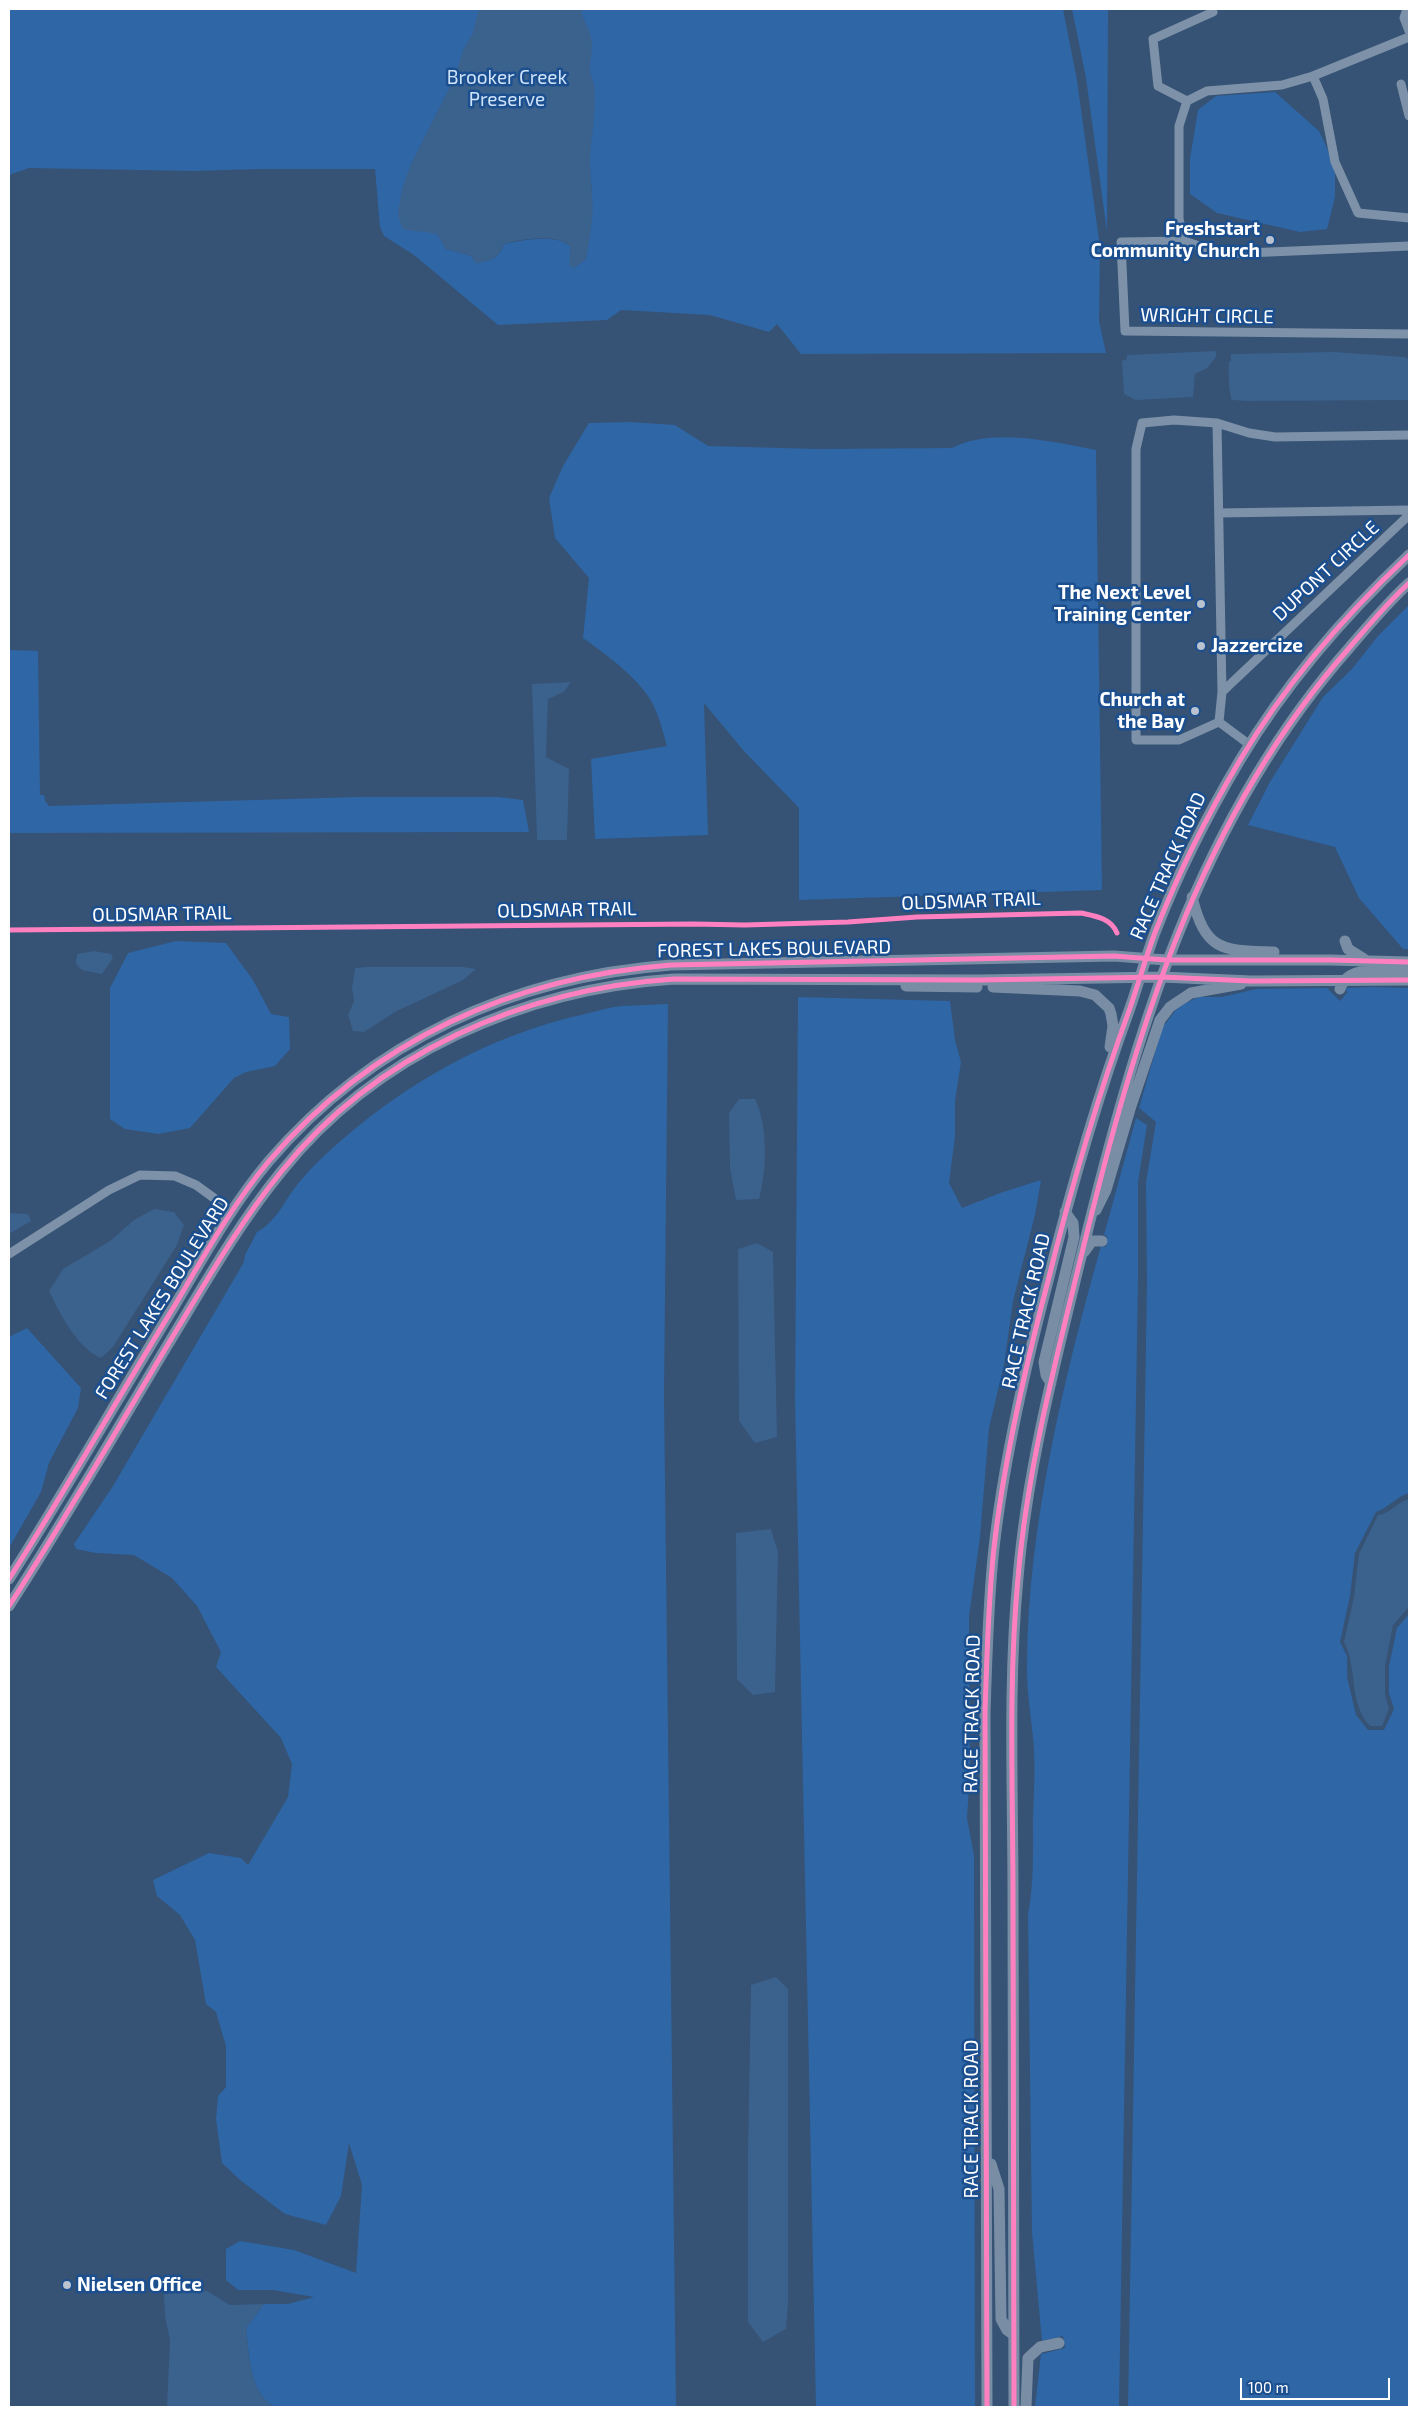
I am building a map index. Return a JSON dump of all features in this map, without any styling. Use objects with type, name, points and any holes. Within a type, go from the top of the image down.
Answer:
[{"type":"main road","name":"RACE TRACK ROAD","points":[[987,2407],[985,1712],[990,1589],[1002,1495],[1023,1387],[1066,1212],[1107,1068],[1146,957],[1173,888],[1200,831],[1250,745],[1296,678],[1332,634],[1409,555]]},
{"type":"main road","name":"RACE TRACK ROAD","points":[[1014,2407],[1012,1658],[1023,1532],[1051,1383],[1100,1177],[1166,960],[1192,897],[1241,799],[1291,720],[1323,678],[1409,583]]},
{"type":"main road","points":[[1192,897],[1202,929],[1209,937],[1231,951],[1301,953],[1330,960]]},
{"type":"main road","points":[[1345,941],[1348,949],[1354,954],[1371,961]]},
{"type":"main road","name":"FOREST LAKES BOULEVARD","points":[[9,1579],[232,1211],[270,1161],[329,1101],[378,1063],[451,1021],[493,1002],[535,988],[584,976],[634,968],[671,965],[1146,957],[1166,960],[1409,962]]},
{"type":"main road","points":[[1341,987],[1356,972],[1409,972]]},
{"type":"main road","name":"FOREST LAKES BOULEVARD","points":[[9,1606],[238,1230],[282,1169],[310,1140],[356,1099],[387,1075],[454,1035],[498,1016],[577,992],[638,982],[674,979],[979,980],[1162,977],[1251,981],[1320,980],[1341,987],[1409,980]]},
{"type":"main road","points":[[822,979],[843,984],[1003,987],[1088,992],[1101,999],[1111,1014],[1113,1026],[1107,1068]]},
{"type":"main road","points":[[1090,1218],[1100,1205],[1106,1190],[1156,1026],[1164,1014],[1170,1007],[1192,993],[1237,986],[1251,981]]},
{"type":"main road","points":[[1051,1383],[1046,1375],[1044,1362],[1074,1237],[1073,1223],[1066,1212]]},
{"type":"main road","points":[[1080,1258],[1092,1241],[1102,1241]]},
{"type":"main road","points":[[987,2152],[999,2189],[1001,2319],[1007,2330],[1014,2335]]},
{"type":"main road","points":[[1026,2407],[1028,2358],[1040,2347],[1059,2343]]},
{"type":"street","points":[[1187,101],[1158,86],[1153,39],[1190,24],[1213,12],[1212,9]]},
{"type":"street","points":[[1407,9],[1404,18],[1409,31]]},
{"type":"street","points":[[1184,241],[1179,219],[1179,126],[1187,101],[1207,91],[1282,86],[1313,76],[1409,37]]},
{"type":"street","points":[[1313,76],[1323,99],[1335,162],[1358,213],[1409,218]]},
{"type":"street","points":[[1401,84],[1409,116]]},
{"type":"street","name":"WRIGHT CIRCLE","points":[[1409,246],[1224,254],[1184,241],[1121,242],[1125,331],[1409,334]]},
{"type":"street","points":[[1219,722],[1179,740],[1136,740],[1136,449],[1142,423],[1174,420],[1218,423],[1249,434],[1275,437],[1409,435]]},
{"type":"street","points":[[1218,423],[1222,692],[1219,722]]},
{"type":"street","name":"DUPONT CIRCLE","points":[[1219,514],[1409,510]]},
{"type":"street","name":"DUPONT CIRCLE","points":[[1222,692],[1409,515]]},
{"type":"street","points":[[1219,722],[1250,745]]},
{"type":"street","points":[[9,1254],[109,1190],[140,1175],[174,1176],[196,1185],[232,1211]]},
{"type":"green space","name":"Brooker Creek Preserve","points":[[9,9],[1063,9],[1077,80],[1100,247],[1099,321],[1106,353],[801,354],[777,324],[769,332],[710,315],[621,310],[607,320],[498,325],[414,255],[384,236],[380,227],[375,169],[194,171],[29,168],[9,175]],"holes":[[[590,170],[592,194],[586,259],[574,268],[570,258],[571,247],[558,240],[539,239],[504,244],[499,253],[492,259],[474,261],[472,256],[446,249],[438,235],[431,232]]]},
{"type":"green space","points":[[1072,9],[1108,9],[1107,232],[1086,78]]},
{"type":"green space","points":[[1275,92],[1319,131],[1328,150],[1335,174],[1335,197],[1327,229],[1300,232],[1217,213],[1190,194],[1190,159],[1198,110],[1216,96]]},
{"type":"green space","points":[[630,422],[675,425],[708,446],[818,449],[952,448],[985,438],[1004,437],[1043,440],[1096,450],[1102,890],[799,900],[799,808],[743,750],[704,703],[708,835],[595,839],[591,759],[667,746],[656,711],[639,684],[608,656],[583,638],[589,578],[555,538],[549,498],[563,466],[589,423]]},
{"type":"green space","points":[[1409,605],[1409,949],[1403,949],[1359,898],[1335,847],[1248,825],[1270,782],[1323,697],[1352,669],[1378,636]]},
{"type":"green space","points":[[9,650],[38,651],[40,795],[44,795],[45,801],[49,806],[357,797],[499,797],[523,800],[529,832],[9,833]]},
{"type":"green space","points":[[176,941],[226,943],[253,980],[271,1014],[289,1017],[290,1049],[275,1066],[246,1072],[234,1078],[190,1128],[158,1134],[125,1129],[110,1119],[110,988],[128,953]]},
{"type":"green space","points":[[1327,988],[1340,1001],[1347,993],[1346,988],[1409,988],[1409,1493],[1376,1512],[1355,1553],[1350,1596],[1340,1642],[1347,1656],[1347,1677],[1356,1715],[1368,1730],[1384,1730],[1394,1709],[1389,1693],[1389,1666],[1397,1628],[1409,1614],[1409,2407],[1128,2407],[1147,1282],[1146,1182],[1156,1122],[1139,1108],[1162,1028],[1175,1011],[1185,1003],[1199,997],[1222,997],[1256,989]]},
{"type":"green space","points":[[798,997],[950,1001],[955,1040],[961,1062],[955,1101],[955,1136],[949,1183],[962,1208],[1041,1180],[1035,1215],[1013,1301],[1004,1365],[989,1428],[980,1537],[969,1617],[970,1773],[967,1818],[974,1856],[975,2407],[816,2407],[795,1400]]},
{"type":"green space","points":[[668,1004],[664,1396],[676,2407],[275,2407],[266,2401],[255,2383],[246,2328],[264,2304],[288,2304],[314,2297],[273,2290],[238,2290],[226,2280],[226,2249],[240,2241],[294,2250],[356,2273],[362,2185],[349,2143],[341,2196],[326,2225],[285,2214],[240,2180],[222,2163],[216,2119],[218,2096],[226,2087],[226,2046],[216,2012],[206,2004],[195,1940],[180,1915],[157,1896],[153,1880],[209,1853],[241,1858],[248,1865],[288,1797],[292,1764],[281,1738],[216,1667],[221,1652],[197,1606],[172,1578],[134,1555],[96,1553],[76,1549],[74,1544],[113,1486],[244,1262],[245,1255],[257,1232],[271,1221],[302,1179],[327,1153],[384,1106],[415,1085],[447,1066],[514,1035],[549,1023],[604,1009],[622,1006]]},
{"type":"green space","points":[[1136,1118],[1147,1125],[1138,1182],[1138,1281],[1119,2407],[1035,2407],[1041,2354],[1065,2348],[1063,2336],[1042,2341],[1032,2232],[1028,1915],[1033,1866],[1034,1749],[1027,1673],[1029,1610],[1041,1505],[1050,1452],[1087,1296],[1101,1246],[1106,1247],[1107,1236],[1104,1235]]},
{"type":"green space","points":[[27,1328],[81,1388],[78,1408],[49,1463],[41,1492],[9,1548],[9,1337]]},
{"type":"shaded area","points":[[479,9],[581,9],[590,33],[592,47],[590,72],[595,95],[590,159],[592,218],[586,259],[574,268],[569,265],[571,247],[558,240],[539,238],[504,244],[499,253],[493,258],[485,262],[475,263],[472,256],[446,249],[438,235],[402,228],[398,214],[402,189],[411,164],[455,77],[463,50],[473,33]]},
{"type":"shaded area","points":[[1216,351],[1216,357],[1207,368],[1195,374],[1193,397],[1136,400],[1124,394],[1122,361],[1127,359],[1127,355]]},
{"type":"shaded area","points":[[1334,352],[1405,357],[1409,360],[1409,400],[1232,400],[1229,376],[1231,354]]},
{"type":"shaded area","points":[[571,682],[564,692],[548,699],[546,757],[569,769],[567,840],[537,840],[532,684]]},
{"type":"shaded area","points":[[94,951],[111,954],[113,958],[102,974],[82,970],[76,964],[77,954]]},
{"type":"shaded area","points":[[463,967],[476,969],[463,980],[395,1012],[364,1032],[353,1031],[348,1015],[354,1001],[352,988],[355,968]]},
{"type":"shaded area","points":[[739,1099],[755,1099],[762,1122],[765,1162],[759,1199],[736,1200],[730,1168],[729,1113]]},
{"type":"shaded area","points":[[154,1209],[174,1212],[184,1225],[177,1245],[113,1347],[101,1358],[84,1346],[70,1329],[49,1291],[63,1269],[110,1241],[134,1220]]},
{"type":"shaded area","points":[[9,1213],[28,1214],[31,1221],[9,1234]]},
{"type":"shaded area","points":[[757,1243],[773,1252],[777,1437],[755,1443],[739,1421],[738,1249]]},
{"type":"shaded area","points":[[1409,1499],[1409,1607],[1393,1625],[1385,1666],[1385,1694],[1389,1709],[1382,1726],[1370,1726],[1363,1717],[1359,1707],[1351,1663],[1344,1642],[1354,1597],[1359,1554],[1378,1515]]},
{"type":"shaded area","points":[[771,1529],[778,1552],[775,1692],[753,1695],[737,1679],[736,1533]]},
{"type":"shaded area","points":[[776,1977],[788,1989],[788,2304],[786,2329],[763,2342],[748,2322],[748,2153],[751,1985]]},
{"type":"shaded area","points":[[207,2291],[230,2305],[264,2304],[246,2328],[248,2349],[255,2383],[266,2401],[275,2407],[167,2407],[170,2340],[165,2317],[164,2294]]},
{"type":"cycle path","points":[[987,2407],[986,1671],[990,1589],[998,1514],[1023,1380],[1085,1143],[1152,940],[1184,865],[1228,780],[1277,704],[1339,626],[1409,555]]},
{"type":"cycle path","points":[[1014,2407],[1013,1658],[1022,1538],[1043,1417],[1061,1337],[1124,1093],[1149,1013],[1178,934],[1211,858],[1251,785],[1296,714],[1350,647],[1409,583]]},
{"type":"cycle path","name":"OLDSMAR TRAIL","points":[[9,930],[745,925],[848,922],[917,917],[1081,913],[1107,921],[1117,933]]},
{"type":"cycle path","points":[[9,1579],[219,1231],[269,1161],[310,1118],[353,1081],[400,1049],[450,1022],[502,1000],[556,984],[613,972],[671,965],[1114,956],[1166,960],[1409,962]]},
{"type":"cycle path","points":[[9,1606],[221,1257],[281,1172],[319,1130],[361,1093],[408,1061],[457,1035],[509,1013],[563,997],[618,985],[674,979],[979,980],[1162,977],[1251,981],[1409,980]]},
{"type":"place","name":"Freshstart Community Church","points":[[1270,240]]},
{"type":"place","name":"The Next Level Training Center","points":[[1201,604]]},
{"type":"place","name":"Jazzercize","points":[[1201,646]]},
{"type":"place","name":"Church at the Bay","points":[[1195,711]]},
{"type":"place","name":"Nielsen Office","points":[[67,2285]]}]
